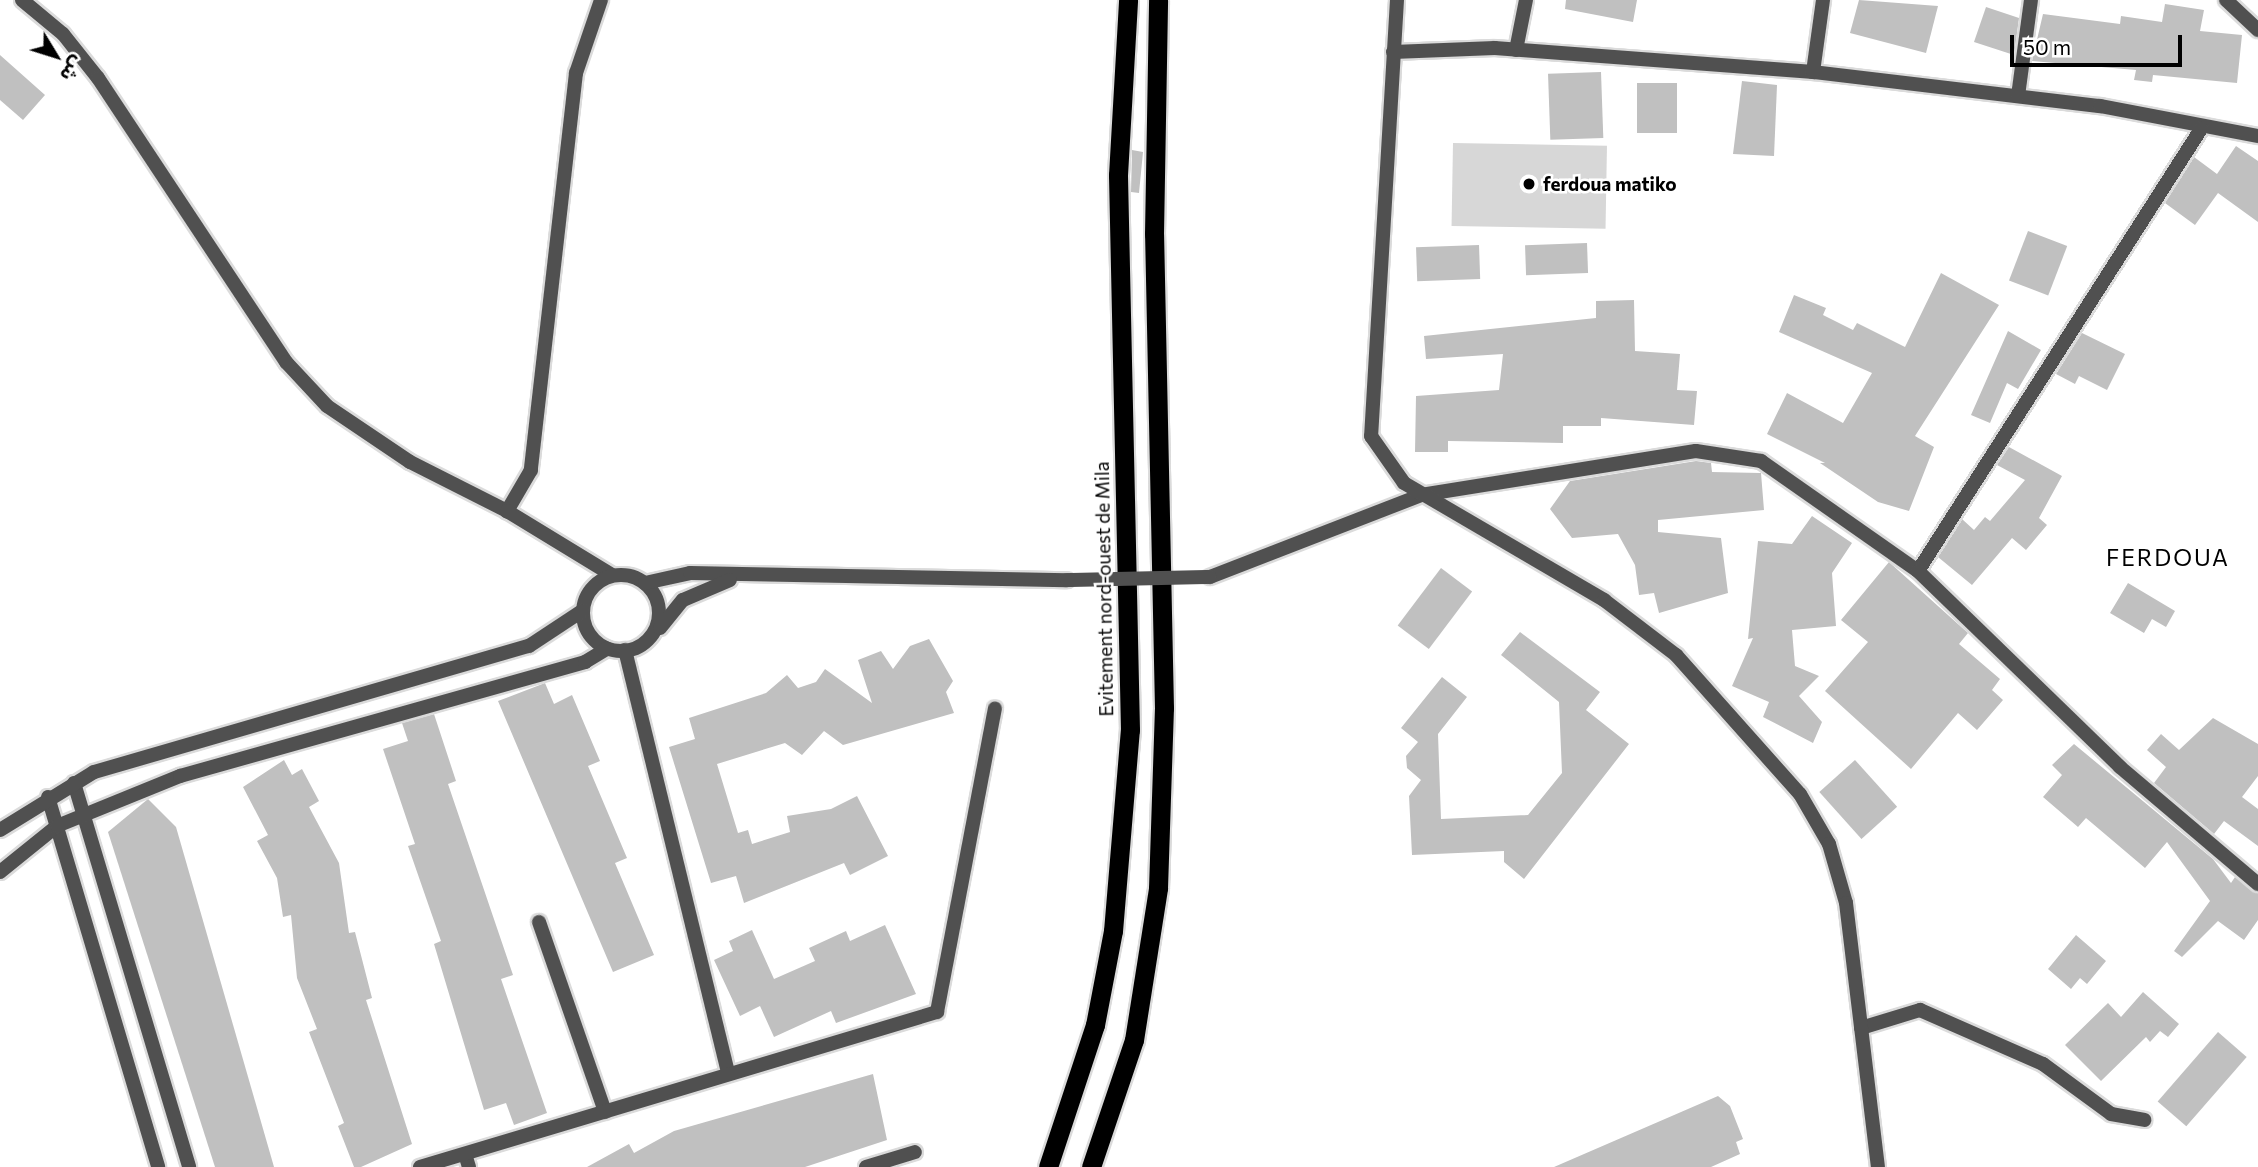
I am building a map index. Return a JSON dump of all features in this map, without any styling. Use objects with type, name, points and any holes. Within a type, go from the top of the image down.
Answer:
[{"type":"highway","name":"Evitement nord-ouest de Mila","points":[[1048,1167],[1095,1025],[1114,931],[1130,730],[1118,175],[1128,0]]},
{"type":"highway","points":[[1091,1167],[1134,1040],[1158,888],[1164,708],[1154,234],[1158,0]]},
{"type":"street","points":[[22,0],[64,34],[98,78],[286,362],[327,405],[411,462],[507,511],[612,575],[645,583],[690,573],[1067,580],[1210,577],[1422,495],[1696,451],[1761,461],[1800,483],[1918,571],[2120,767],[2258,884]]},
{"type":"street","points":[[507,511],[531,470],[576,73],[601,0]]},
{"type":"street","points":[[1397,0],[1371,436],[1393,471],[1422,495],[1479,521],[1604,600],[1676,655],[1732,711],[1800,794],[1829,844],[1846,903],[1878,1167]]},
{"type":"street","points":[[1516,50],[1525,0]]},
{"type":"street","points":[[1813,72],[1823,0]]},
{"type":"street","points":[[2018,96],[2031,0]]},
{"type":"street","points":[[2226,0],[2258,30]]},
{"type":"street","points":[[1393,52],[1516,50],[1813,72],[2018,96],[2201,129],[2258,136]]},
{"type":"street","points":[[1918,571],[2201,129]]},
{"type":"street","points":[[0,830],[48,797],[74,783],[529,646],[582,611],[591,588],[612,575]]},
{"type":"street","points":[[0,872],[57,826],[180,776],[584,662],[607,649],[625,650],[652,637],[683,600],[719,581],[769,576]]},
{"type":"street","points":[[645,583],[654,591],[661,615],[652,637]]},
{"type":"street","points":[[582,611],[588,634],[607,649]]},
{"type":"street","points":[[625,650],[728,1074]]},
{"type":"street","points":[[420,1167],[467,1160],[604,1112],[937,1012],[995,709]]},
{"type":"street","points":[[74,783],[190,1167]]},
{"type":"street","points":[[48,797],[158,1167]]},
{"type":"street","points":[[539,922],[604,1112]]},
{"type":"street","points":[[1861,1028],[1920,1010],[2043,1064],[2111,1114],[2144,1120]]},
{"type":"street","points":[[866,1167],[915,1152]]},
{"type":"shaded area","name":"ferdoua matiko","points":[[1453,143],[1607,146],[1606,229],[1452,226]]},
{"type":"building","points":[[1566,0],[1637,0],[1633,22],[1565,9]]},
{"type":"building","points":[[1859,0],[1938,6],[1926,53],[1850,33]]},
{"type":"building","points":[[2165,4],[2204,10],[2200,31],[2242,35],[2237,83],[2153,75],[2152,82],[2134,80],[2136,70],[2032,61],[2043,14],[2120,24],[2121,16],[2162,22]]},
{"type":"building","points":[[1986,7],[2019,18],[2014,55],[1974,42]]},
{"type":"building","points":[[0,55],[45,95],[23,120],[0,100]]},
{"type":"building","points":[[1601,72],[1603,138],[1550,140],[1548,74]]},
{"type":"building","points":[[1742,81],[1777,85],[1774,156],[1733,154]]},
{"type":"building","points":[[1637,83],[1677,83],[1677,133],[1637,133]]},
{"type":"building","points":[[2236,146],[2258,161],[2258,222],[2218,193],[2195,225],[2165,203],[2194,157],[2217,174]]},
{"type":"building","points":[[1132,150],[1143,152],[1139,193],[1131,192]]},
{"type":"building","points":[[2028,231],[2067,246],[2048,296],[2009,280]]},
{"type":"building","points":[[1587,243],[1588,273],[1526,275],[1525,245]]},
{"type":"building","points":[[1479,245],[1480,279],[1417,281],[1416,247]]},
{"type":"building","points":[[1941,273],[1999,305],[1915,436],[1934,447],[1909,511],[1878,502],[1820,463],[1825,463],[1767,434],[1787,393],[1843,423],[1872,373],[1779,332],[1794,295],[1826,308],[1823,315],[1853,330],[1857,323],[1905,347]]},
{"type":"building","points":[[1634,300],[1635,351],[1680,354],[1677,390],[1697,391],[1694,425],[1601,418],[1601,426],[1563,426],[1563,443],[1448,441],[1448,452],[1415,452],[1416,396],[1499,390],[1503,354],[1426,359],[1424,336],[1596,318],[1596,301]]},
{"type":"building","points":[[2008,331],[2041,350],[2018,389],[2007,383],[1990,423],[1971,415]]},
{"type":"building","points":[[2082,333],[2125,354],[2107,390],[2079,376],[2075,384],[2056,374]]},
{"type":"building","points":[[2009,447],[2062,476],[2039,518],[2047,525],[2026,550],[2012,538],[1972,585],[1938,557],[1962,519],[1974,530],[1985,517],[1990,521],[2025,480],[1997,465]]},
{"type":"building","points":[[1696,461],[1711,463],[1712,472],[1761,473],[1764,510],[1658,520],[1658,532],[1721,538],[1728,593],[1659,613],[1654,593],[1639,595],[1635,565],[1618,534],[1572,538],[1550,509],[1570,481]]},
{"type":"building","points":[[1812,516],[1852,543],[1832,573],[1836,626],[1792,630],[1795,666],[1819,676],[1799,696],[1822,722],[1813,743],[1763,717],[1769,702],[1732,686],[1753,638],[1748,639],[1758,541],[1792,544]]},
{"type":"building","points":[[1889,562],[1968,633],[1959,644],[2000,679],[1992,690],[2003,700],[1977,730],[1958,713],[1911,769],[1825,691],[1868,642],[1841,620]]},
{"type":"building","points":[[1441,568],[1472,591],[1429,649],[1398,626]]},
{"type":"building","points":[[2128,583],[2175,611],[2166,627],[2152,619],[2144,633],[2110,613]]},
{"type":"building","points":[[1520,632],[1600,692],[1586,710],[1629,744],[1524,879],[1504,862],[1504,851],[1412,855],[1409,796],[1421,780],[1407,768],[1406,756],[1418,742],[1401,728],[1442,677],[1467,697],[1438,734],[1441,819],[1528,815],[1562,773],[1559,702],[1501,655]]},
{"type":"building","points":[[929,639],[953,681],[946,692],[954,713],[843,745],[824,731],[802,755],[785,743],[717,764],[738,833],[748,830],[752,844],[790,832],[787,816],[831,809],[857,796],[888,856],[850,875],[844,863],[744,903],[736,876],[711,883],[669,747],[695,739],[689,718],[766,693],[787,675],[798,688],[816,682],[825,669],[872,703],[858,660],[881,651],[893,669],[910,646]]},
{"type":"building","points":[[545,683],[554,704],[572,695],[600,761],[588,766],[627,858],[615,863],[654,955],[613,972],[498,701]]},
{"type":"building","points":[[434,714],[456,781],[448,784],[513,975],[501,979],[547,1113],[514,1125],[506,1103],[484,1110],[434,944],[441,941],[408,846],[415,844],[383,749],[408,741],[402,723]]},
{"type":"building","points":[[2213,718],[2258,744],[2258,776],[2242,797],[2258,809],[2258,846],[2224,821],[2214,834],[2154,783],[2166,767],[2147,750],[2161,734],[2179,750]]},
{"type":"building","points":[[2074,744],[2213,859],[2231,883],[2235,877],[2258,893],[2258,920],[2244,940],[2218,921],[2182,957],[2174,951],[2210,901],[2167,842],[2145,868],[2086,818],[2078,827],[2043,797],[2062,775],[2052,765]]},
{"type":"building","points":[[284,760],[292,775],[302,769],[319,801],[309,807],[339,863],[349,933],[355,932],[372,998],[366,1000],[412,1144],[361,1167],[354,1167],[338,1126],[344,1123],[309,1032],[317,1029],[297,978],[291,915],[283,917],[277,878],[257,841],[268,835],[243,787]]},
{"type":"building","points":[[1855,760],[1897,807],[1861,839],[1819,792]]},
{"type":"building","points":[[148,799],[176,827],[274,1167],[215,1167],[108,832]]},
{"type":"building","points":[[885,925],[916,994],[836,1023],[831,1011],[774,1037],[760,1006],[740,1016],[714,960],[733,951],[729,941],[752,930],[774,979],[815,961],[809,948],[846,931],[850,941]]},
{"type":"building","points":[[2076,935],[2106,961],[2087,984],[2080,978],[2071,989],[2048,969]]},
{"type":"building","points":[[2143,992],[2179,1024],[2168,1037],[2160,1031],[2150,1042],[2146,1037],[2101,1081],[2065,1045],[2108,1003],[2121,1017]]},
{"type":"building","points":[[2218,1032],[2247,1057],[2186,1126],[2158,1101]]},
{"type":"building","points":[[873,1074],[887,1140],[805,1167],[587,1167],[629,1144],[634,1153],[674,1131]]},
{"type":"building","points":[[1718,1096],[1730,1106],[1743,1139],[1736,1142],[1740,1154],[1711,1167],[1554,1167]]},
{"type":"place","name":"ferdoua matiko","points":[[1529,184]]},
{"type":"district","name":"FERDOUA","points":[[2168,557]]}]
